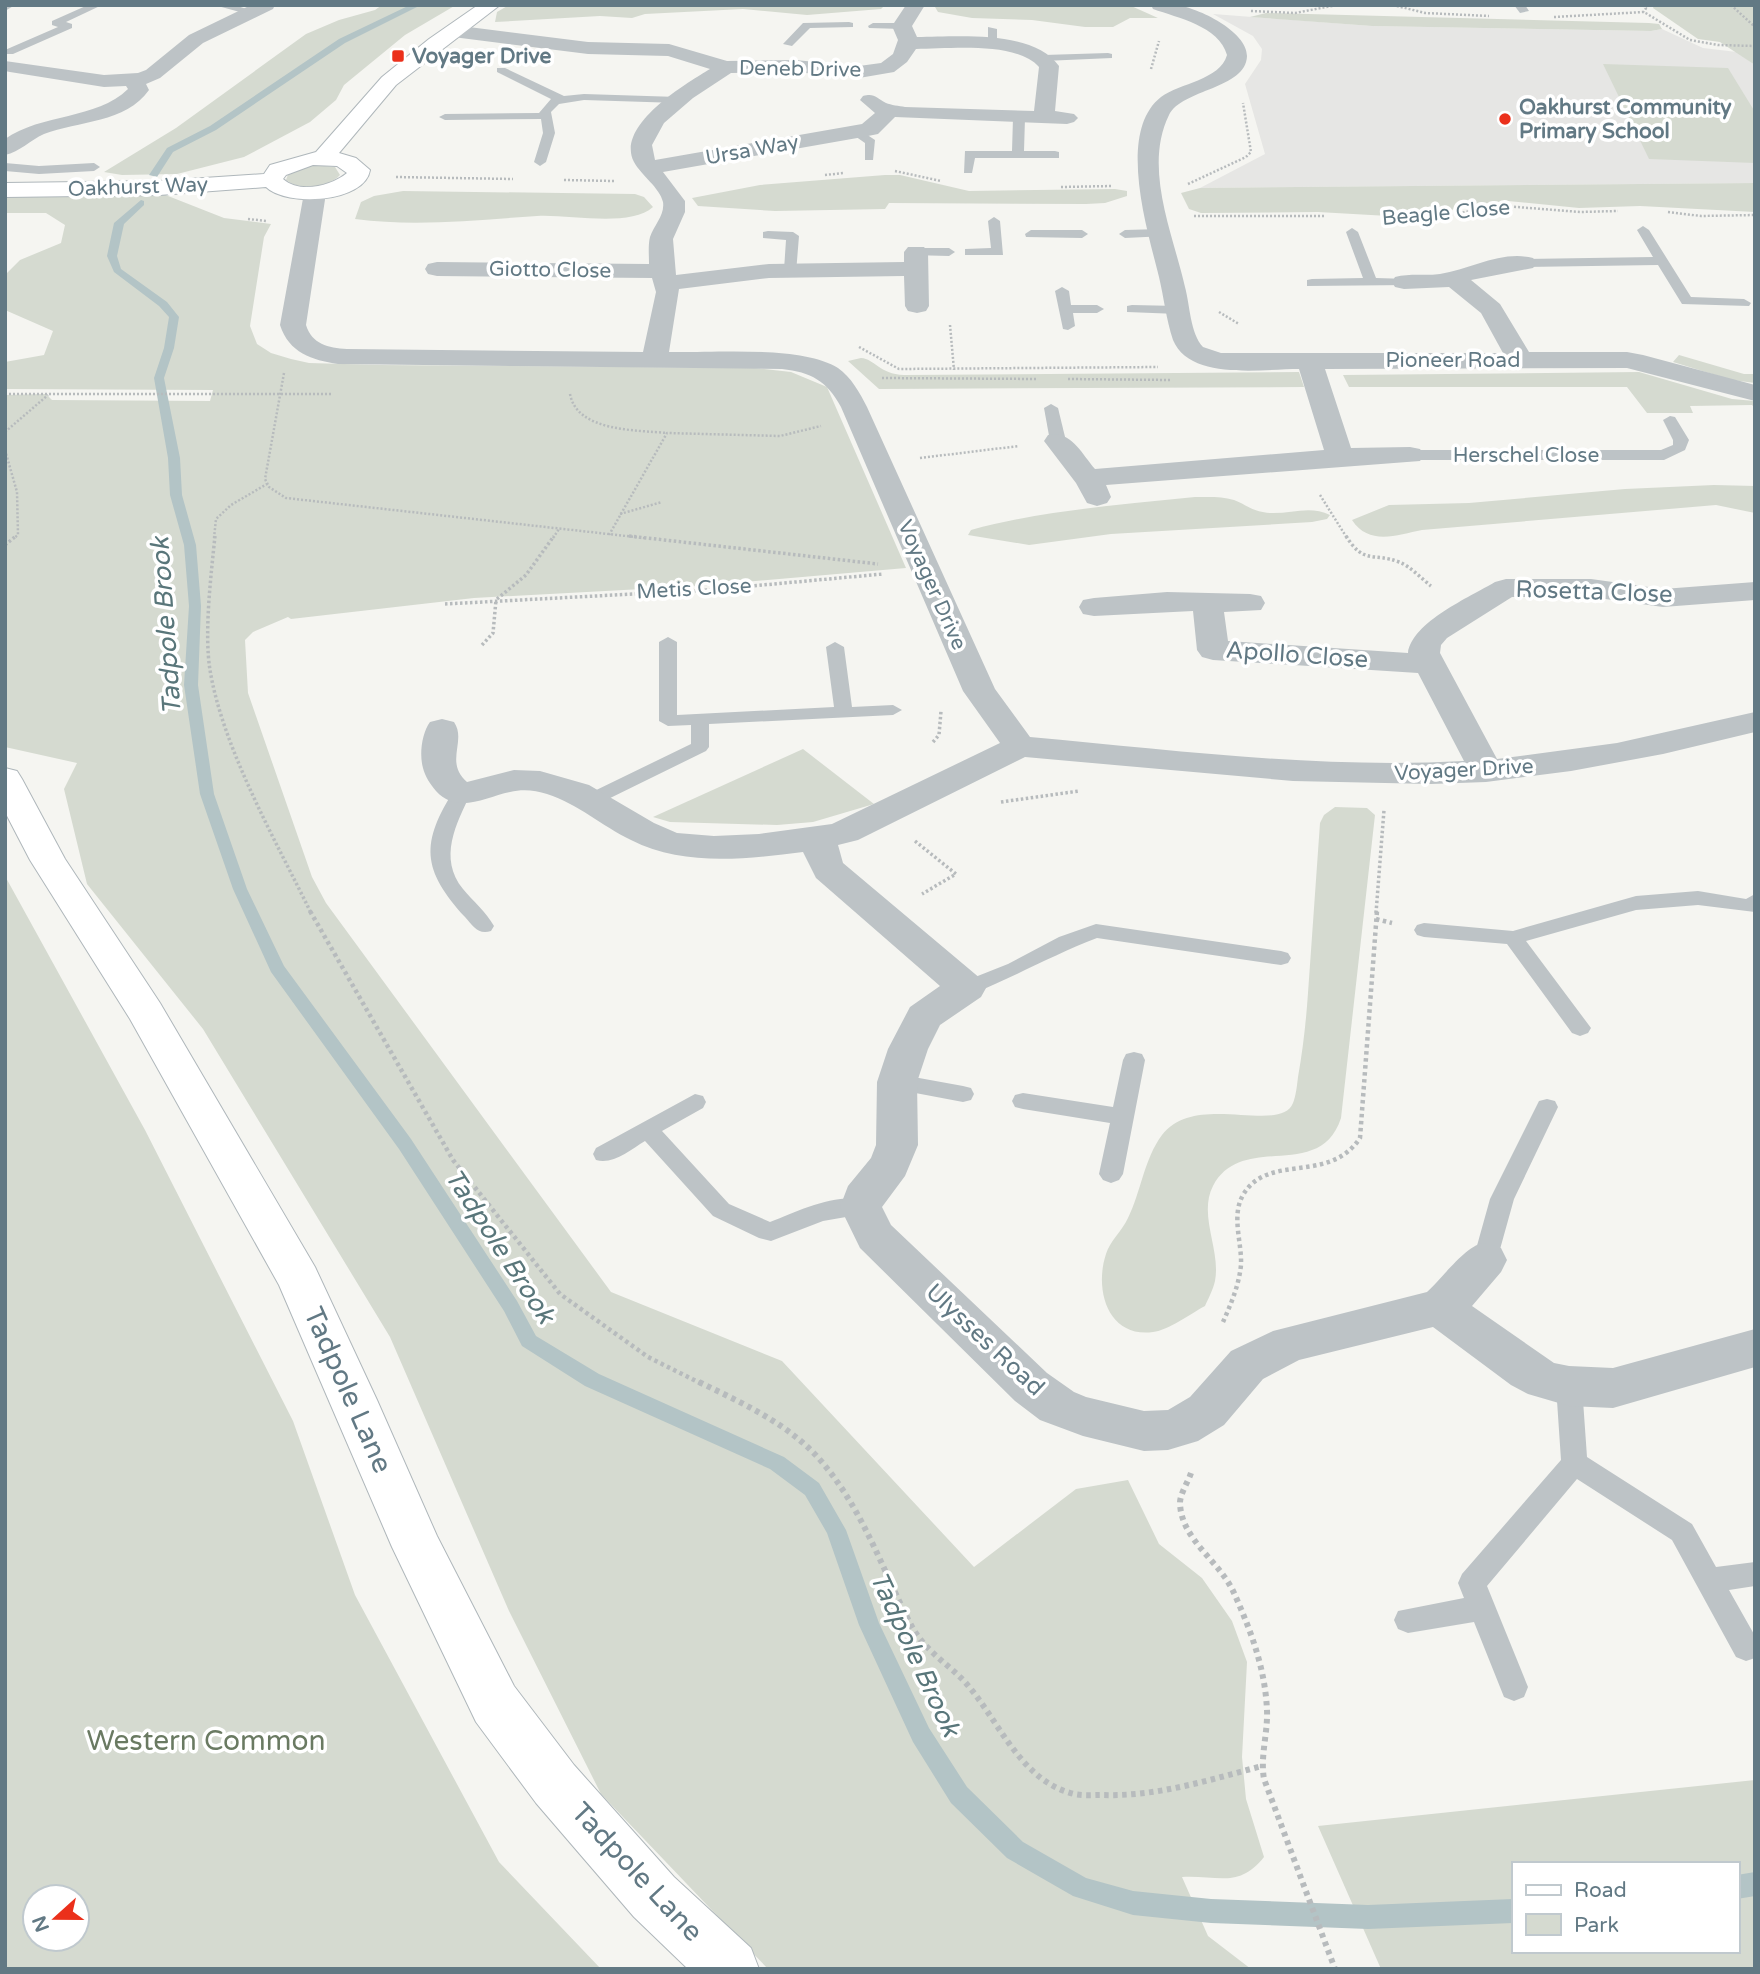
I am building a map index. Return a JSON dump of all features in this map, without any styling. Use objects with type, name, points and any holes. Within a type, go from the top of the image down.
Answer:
[{"type":"street","points":[[323,158],[389,81],[491,5]]},
{"type":"street","name":"Deneb Drive","points":[[453,31],[588,48],[669,50],[726,67],[795,66],[859,72],[890,66],[903,54],[905,34],[916,5]]},
{"type":"street","points":[[1160,5],[1197,17],[1217,29],[1233,42],[1237,54],[1235,63],[1227,72],[1168,102],[1145,128],[1150,186],[1178,310],[1189,347],[1199,356]]},
{"type":"street","points":[[7,59],[92,80],[133,80],[153,74],[197,39],[258,9]]},
{"type":"street","points":[[905,34],[992,37],[1044,58],[1049,66],[1044,117]]},
{"type":"street","points":[[655,359],[667,301],[662,239],[674,212],[674,201],[642,156],[642,143],[661,113],[726,67]]},
{"type":"street","points":[[859,72],[871,103],[890,111],[1067,118]]},
{"type":"street","points":[[5,149],[34,130],[84,118],[128,99],[139,90],[133,80]]},
{"type":"street","name":"Ursa Way","points":[[649,168],[870,129],[890,111]]},
{"type":"street","name":"Oakhurst Way","points":[[5,190],[159,188],[271,180],[281,189],[315,193],[344,186],[358,176],[359,170],[355,165],[323,158],[286,165],[272,175],[271,180]]},
{"type":"street","points":[[315,193],[293,325],[297,338],[308,347],[336,356],[782,360],[822,370]]},
{"type":"street","points":[[916,261],[917,306]]},
{"type":"street","name":"Giotto Close","points":[[438,269],[664,277],[916,261]]},
{"type":"street","points":[[1404,282],[1435,282],[1484,268],[1525,263]]},
{"type":"street","points":[[1453,278],[1491,309],[1520,360]]},
{"type":"street","name":"Pioneer Road","points":[[1199,356],[1221,361],[1628,360],[1721,387],[1755,393]]},
{"type":"street","points":[[1310,361],[1340,457]]},
{"type":"street","name":"Voyager Drive","points":[[822,370],[843,385],[979,691],[1020,746],[1330,772],[1386,774],[1486,771],[1608,757],[1755,722]]},
{"type":"street","name":"Herschel Close","points":[[1058,441],[1092,488],[1340,457],[1410,455]]},
{"type":"street","name":"Rosetta Close","points":[[1430,664],[1424,653],[1428,638],[1506,588],[1591,588],[1663,598],[1755,591]]},
{"type":"street","name":"Apollo Close","points":[[1094,607],[1167,601],[1250,603]]},
{"type":"street","name":"Apollo Close","points":[[1208,602],[1213,650],[1430,664]]},
{"type":"street","points":[[1430,664],[1486,771]]},
{"type":"street","points":[[442,729],[439,771],[455,790],[462,793],[527,779],[561,786],[591,800],[640,830],[671,843],[722,847],[820,839],[845,832],[1020,746]]},
{"type":"street","name":"Tadpole Lane","points":[[5,779],[48,860],[146,1013],[299,1280],[354,1400],[416,1547],[495,1704],[555,1784],[654,1897],[730,1969]]},
{"type":"street","points":[[820,839],[821,855],[829,870],[967,988],[935,1007],[924,1017],[916,1030],[897,1082],[897,1145],[890,1165],[863,1198],[861,1207]]},
{"type":"street","name":"Ulysses Road","points":[[861,1207],[875,1236],[1031,1387],[1057,1406],[1083,1416],[1144,1431],[1181,1427],[1207,1411],[1247,1365],[1289,1344],[1345,1328],[1423,1313],[1440,1307],[1458,1292],[1485,1260]]},
{"type":"street","points":[[1440,1307],[1527,1371],[1544,1380],[1569,1386],[1614,1388],[1755,1348]]},
{"type":"lane","points":[[7,59],[68,26],[56,23],[97,5]]},
{"type":"lane","points":[[219,5],[258,9]]},
{"type":"lane","name":"Deneb Drive","points":[[788,44],[807,25],[849,26]]},
{"type":"lane","name":"Deneb Drive","points":[[873,26],[905,34]]},
{"type":"lane","points":[[1044,58],[1108,56]]},
{"type":"lane","points":[[501,70],[561,99]]},
{"type":"lane","points":[[540,162],[549,132],[545,116],[552,103],[561,99],[678,100]]},
{"type":"lane","points":[[445,117],[493,112],[545,116]]},
{"type":"lane","points":[[1018,155],[1019,118]]},
{"type":"lane","points":[[856,132],[871,142],[869,157]]},
{"type":"lane","points":[[968,170],[969,154],[1055,155]]},
{"type":"lane","points":[[5,167],[39,170],[94,167]]},
{"type":"lane","points":[[970,252],[998,252],[994,221]]},
{"type":"lane","points":[[1643,230],[1687,301],[1744,303]]},
{"type":"lane","name":"Beagle Close","points":[[1352,232],[1371,282]]},
{"type":"lane","points":[[1031,233],[1082,234]]},
{"type":"lane","points":[[1125,234],[1161,233]]},
{"type":"lane","points":[[768,235],[793,236],[791,270]]},
{"type":"lane","points":[[916,261],[949,252]]},
{"type":"lane","points":[[1525,263],[1662,261]]},
{"type":"lane","points":[[1312,283],[1404,282]]},
{"type":"lane","points":[[1062,291],[1068,326]]},
{"type":"lane","points":[[1065,309],[1097,309]]},
{"type":"lane","points":[[1132,309],[1178,310]]},
{"type":"lane","points":[[1051,408],[1058,441]]},
{"type":"lane","name":"Herschel Close","points":[[1410,455],[1664,456],[1680,447],[1681,440],[1670,420]]},
{"type":"lane","points":[[668,642],[668,721],[893,710]]},
{"type":"lane","points":[[835,647],[844,712]]},
{"type":"lane","points":[[591,800],[701,747],[700,720]]},
{"type":"lane","points":[[462,793],[444,831],[442,869],[445,879],[484,926]]},
{"type":"lane","points":[[1424,930],[1513,938],[1648,901],[1698,898],[1753,905]]},
{"type":"lane","points":[[967,988],[1015,970],[1066,942],[1096,931],[1281,958]]},
{"type":"lane","points":[[1513,938],[1580,1028]]},
{"type":"lane","points":[[1111,1174],[1134,1060]]},
{"type":"lane","points":[[897,1082],[963,1094]]},
{"type":"lane","points":[[1023,1101],[1121,1117]]},
{"type":"lane","points":[[604,1154],[695,1102]]},
{"type":"lane","points":[[1485,1260],[1502,1199],[1547,1107]]},
{"type":"lane","points":[[648,1130],[721,1210],[759,1229],[771,1232],[821,1212],[861,1207]]},
{"type":"lane","points":[[1514,1687],[1472,1583],[1574,1463],[1569,1386]]},
{"type":"lane","points":[[1574,1463],[1682,1532],[1746,1648]]},
{"type":"lane","points":[[1708,1580],[1755,1574]]},
{"type":"lane","points":[[1408,1619],[1482,1608]]},
{"type":"path","points":[[1251,11],[1295,13],[1337,5]]},
{"type":"path","points":[[1393,5],[1432,14],[1490,16]]},
{"type":"path","points":[[1643,5],[1646,8],[1644,12]]},
{"type":"path","points":[[1731,5],[1755,27]]},
{"type":"path","points":[[1542,17],[1594,17],[1644,12],[1654,15],[1676,32],[1698,42],[1755,46]]},
{"type":"path","points":[[1145,128],[1146,99],[1161,36]]},
{"type":"path","points":[[892,171],[944,182]]},
{"type":"path","points":[[817,175],[854,173]]},
{"type":"path","points":[[1056,187],[1150,186]]},
{"type":"path","name":"Beagle Close","points":[[1377,219],[1427,218],[1504,206],[1580,212],[1620,211]]},
{"type":"path","points":[[1660,211],[1701,216],[1755,215]]},
{"type":"path","points":[[1192,216],[1332,216]]},
{"type":"path","points":[[248,219],[270,221]]},
{"type":"path","points":[[822,370],[841,349],[851,347],[868,349],[891,367],[899,369],[1166,367],[1199,356]]},
{"type":"path","points":[[579,359],[569,400],[580,416],[595,422],[667,433],[763,436],[786,435],[827,424]]},
{"type":"path","points":[[822,370],[862,364],[873,374],[883,378],[1051,379]]},
{"type":"path","points":[[284,372],[265,479],[276,493],[296,500],[888,565]]},
{"type":"path","points":[[1065,379],[1177,380]]},
{"type":"path","points":[[5,394],[336,394]]},
{"type":"path","points":[[5,432],[48,395]]},
{"type":"path","points":[[609,535],[667,433]]},
{"type":"path","points":[[761,443],[763,436]]},
{"type":"path","points":[[877,463],[1058,441]]},
{"type":"path","points":[[5,450],[14,468],[20,501],[18,536],[5,545]]},
{"type":"path","points":[[1298,462],[1355,550],[1366,557],[1406,565],[1464,614]]},
{"type":"path","points":[[267,484],[222,511],[216,519],[210,590],[210,669],[219,704],[242,770],[317,926],[453,1160],[560,1294],[648,1357],[757,1410],[794,1436],[825,1465],[860,1515],[912,1628],[933,1655],[965,1682],[1015,1751],[1041,1779],[1074,1794],[1123,1796],[1171,1790],[1262,1766]]},
{"type":"path","points":[[620,514],[662,502]]},
{"type":"path","points":[[482,645],[493,633],[496,600],[526,575],[559,529]]},
{"type":"path","name":"Metis Close","points":[[444,604],[708,590],[891,573]]},
{"type":"path","points":[[1247,1365],[1221,1336],[1241,1263],[1238,1233],[1241,1199],[1258,1179],[1340,1159],[1360,1139],[1386,774]]},
{"type":"path","points":[[882,916],[956,874],[915,840],[926,834]]},
{"type":"path","points":[[1181,1427],[1196,1461],[1180,1502],[1183,1522],[1195,1543],[1226,1577],[1255,1644],[1264,1677],[1267,1713],[1262,1766],[1268,1795],[1335,1969]]},
{"type":"shaded area","name":"Oakhurst Community Primary School","points":[[1213,14],[1372,26],[1651,31],[1662,29],[1703,48],[1737,52],[1755,65],[1755,183],[1200,188],[1265,154],[1245,84],[1261,60],[1262,49],[1253,36]]},
{"type":"green space","points":[[382,5],[456,5],[405,35],[344,85],[336,100],[310,122],[244,157],[177,174],[122,175],[104,172],[176,128],[306,34],[339,20],[375,10]]},
{"type":"green space","points":[[509,5],[884,6],[881,9],[807,15],[743,9],[645,14],[632,18],[600,16],[495,22],[497,12]]},
{"type":"green space","points":[[1129,5],[1158,18],[1130,18],[1113,27],[1085,27],[1032,20],[972,18],[938,12],[935,7]]},
{"type":"green space","points":[[1654,5],[1755,5],[1755,65],[1720,42],[1698,39],[1653,8]]},
{"type":"green space","points":[[1266,13],[1649,23],[1659,24],[1662,29],[1651,31],[1372,26],[1250,17]]},
{"type":"green space","points":[[1603,64],[1728,68],[1755,112],[1755,163],[1649,159]]},
{"type":"green space","points":[[315,165],[335,167],[340,175],[328,183],[314,187],[299,186],[286,180],[289,172]]},
{"type":"green space","points":[[900,175],[969,191],[1115,189],[1127,191],[1127,196],[1105,203],[1086,204],[889,203],[885,209],[775,211],[698,206],[692,198],[760,185]]},
{"type":"green space","points":[[1755,183],[1755,212],[1640,206],[1579,208],[1508,201],[1406,217],[1318,212],[1201,213],[1189,209],[1181,193],[1200,188]]},
{"type":"green space","points":[[403,191],[635,194],[644,197],[653,207],[630,217],[614,219],[537,216],[423,223],[355,219],[361,202],[374,196]]},
{"type":"green space","points":[[163,194],[224,218],[271,224],[264,237],[250,326],[257,344],[271,353],[291,359],[309,363],[380,365],[755,368],[791,372],[827,387],[906,568],[698,586],[474,598],[291,619],[288,617],[253,632],[245,640],[248,693],[312,877],[326,903],[611,1292],[782,1361],[974,1567],[1076,1489],[1128,1480],[1159,1544],[1202,1578],[1232,1621],[1247,1662],[1242,1757],[1246,1799],[1264,1857],[1255,1867],[1236,1877],[1182,1877],[1208,1936],[1251,1969],[768,1969],[601,1794],[509,1611],[390,1337],[203,1029],[87,884],[64,789],[77,763],[5,747],[5,395],[46,394],[52,400],[210,401],[213,390],[5,389],[5,362],[44,355],[53,331],[5,310],[5,275],[20,260],[61,243],[65,225],[46,213],[5,213],[5,196]]},
{"type":"green space","points":[[1679,355],[1744,374],[1755,374],[1755,383],[1732,380],[1673,362]]},
{"type":"green space","points":[[861,358],[889,372],[904,375],[1299,372],[1304,387],[879,389],[848,361]]},
{"type":"green space","points":[[1639,372],[1732,399],[1755,401],[1755,408],[1752,405],[1690,406],[1693,413],[1647,413],[1627,387],[1349,387],[1343,375]]},
{"type":"green space","points":[[1755,486],[1755,513],[1716,505],[1422,530],[1384,537],[1367,533],[1352,520],[1389,505],[1469,503],[1625,489]]},
{"type":"green space","points":[[1195,497],[1229,499],[1264,512],[1308,510],[1330,515],[1327,519],[1312,522],[1111,534],[1029,545],[968,535],[971,530],[1026,518]]},
{"type":"green space","points":[[803,749],[874,804],[813,822],[777,825],[670,822],[653,817]]},
{"type":"green space","points":[[1335,807],[1367,808],[1375,815],[1341,1118],[1331,1137],[1316,1148],[1299,1154],[1242,1161],[1226,1170],[1213,1186],[1209,1197],[1209,1221],[1216,1269],[1214,1284],[1205,1306],[1159,1331],[1138,1332],[1125,1327],[1108,1309],[1102,1282],[1103,1268],[1108,1249],[1128,1218],[1151,1154],[1162,1135],[1177,1122],[1195,1116],[1272,1115],[1285,1112],[1293,1103],[1306,1014],[1320,823],[1324,815]]},
{"type":"green space","name":"Western Common","points":[[5,876],[145,1130],[293,1421],[355,1595],[499,1862],[601,1969],[5,1969]]},
{"type":"green space","points":[[1755,1780],[1755,1969],[1381,1969],[1318,1826]]},
{"type":"waterway","name":"Tadpole Brook","points":[[154,175],[170,150],[213,128],[342,41],[417,5]]},
{"type":"waterway","name":"Tadpole Brook","points":[[141,203],[119,223],[112,256],[117,270],[163,304],[174,317],[169,348],[159,378],[174,458],[176,495],[190,545],[195,606],[191,685],[207,794],[240,889],[277,968],[405,1144],[511,1306],[529,1341],[592,1380],[777,1463],[812,1489],[836,1530],[869,1625],[921,1735],[959,1795],[1015,1850],[1081,1888],[1133,1903],[1211,1911],[1368,1917],[1512,1911]]},
{"type":"waterway","name":"Tadpole Brook","points":[[1739,1887],[1755,1884]]},
{"type":"place","name":"Voyager Drive","points":[[398,56]]},
{"type":"place","name":"Oakhurst Community Primary School","points":[[1505,119]]}]
